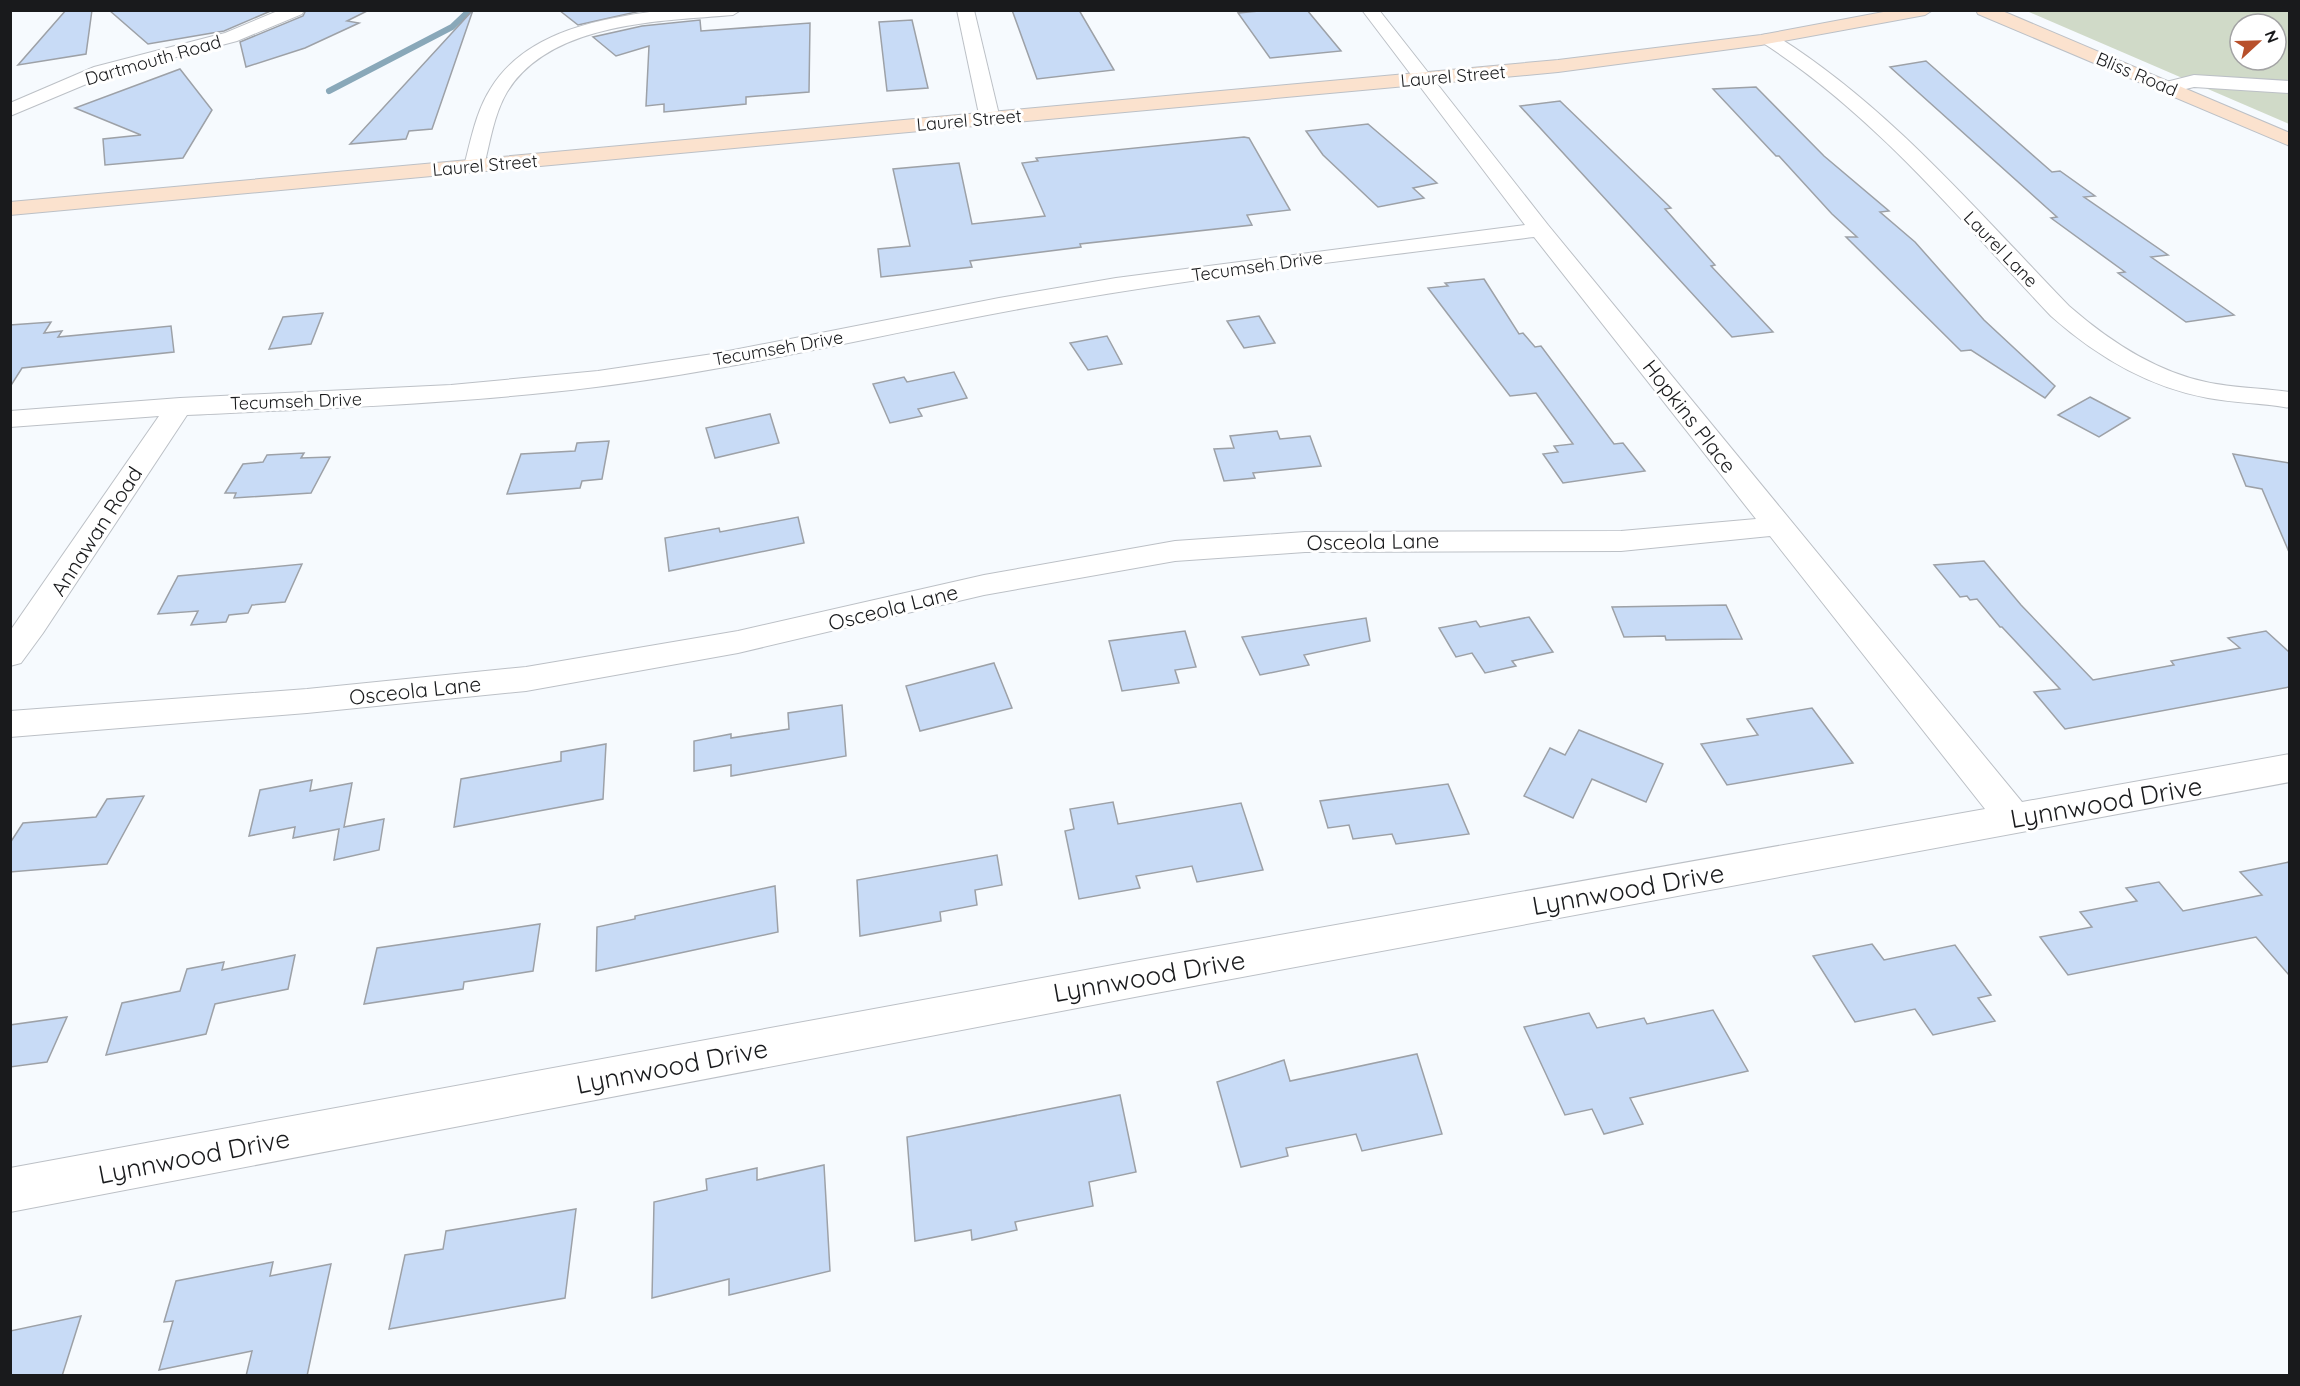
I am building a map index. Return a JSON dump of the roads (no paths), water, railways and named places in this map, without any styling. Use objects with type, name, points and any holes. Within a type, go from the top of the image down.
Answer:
[{"type":"street","name":"Dartmouth Road","points":[[10,110],[101,71],[221,40],[296,10]]},
{"type":"street","points":[[474,166],[489,110],[499,90],[521,64],[548,46],[586,31],[619,23],[733,10]]},
{"type":"street","points":[[965,10],[990,119]]},
{"type":"street","name":"Hopkins Place","points":[[1370,10],[1540,230],[2014,819]]},
{"type":"street","name":"Laurel Street","points":[[10,209],[1558,66],[1768,39],[1925,10]]},
{"type":"street","name":"Bliss Road","points":[[1984,10],[2289,140]]},
{"type":"street","name":"Laurel Lane","points":[[1768,39],[1796,55],[1853,98],[1879,122],[2076,326],[2124,358],[2184,384],[2219,392],[2278,398],[2289,373]]},
{"type":"street","points":[[23,84],[101,71]]},
{"type":"street","points":[[2169,87],[2194,81],[2289,87]]},
{"type":"street","name":"Tecumseh Drive","points":[[10,419],[180,406],[439,394],[596,379],[761,352],[1067,293],[1214,271],[1540,230]]},
{"type":"street","name":"Annawan Road","points":[[10,655],[50,600],[127,481],[180,406]]},
{"type":"street","name":"Osceola Lane","points":[[10,724],[318,700],[526,679],[631,663],[738,642],[984,585],[1175,551],[1305,542],[1621,541],[1778,526]]},
{"type":"street","name":"Lynnwood Drive","points":[[10,1190],[1128,980],[2289,768]]},
{"type":"waterway","points":[[329,91],[452,27],[470,10]]}]
